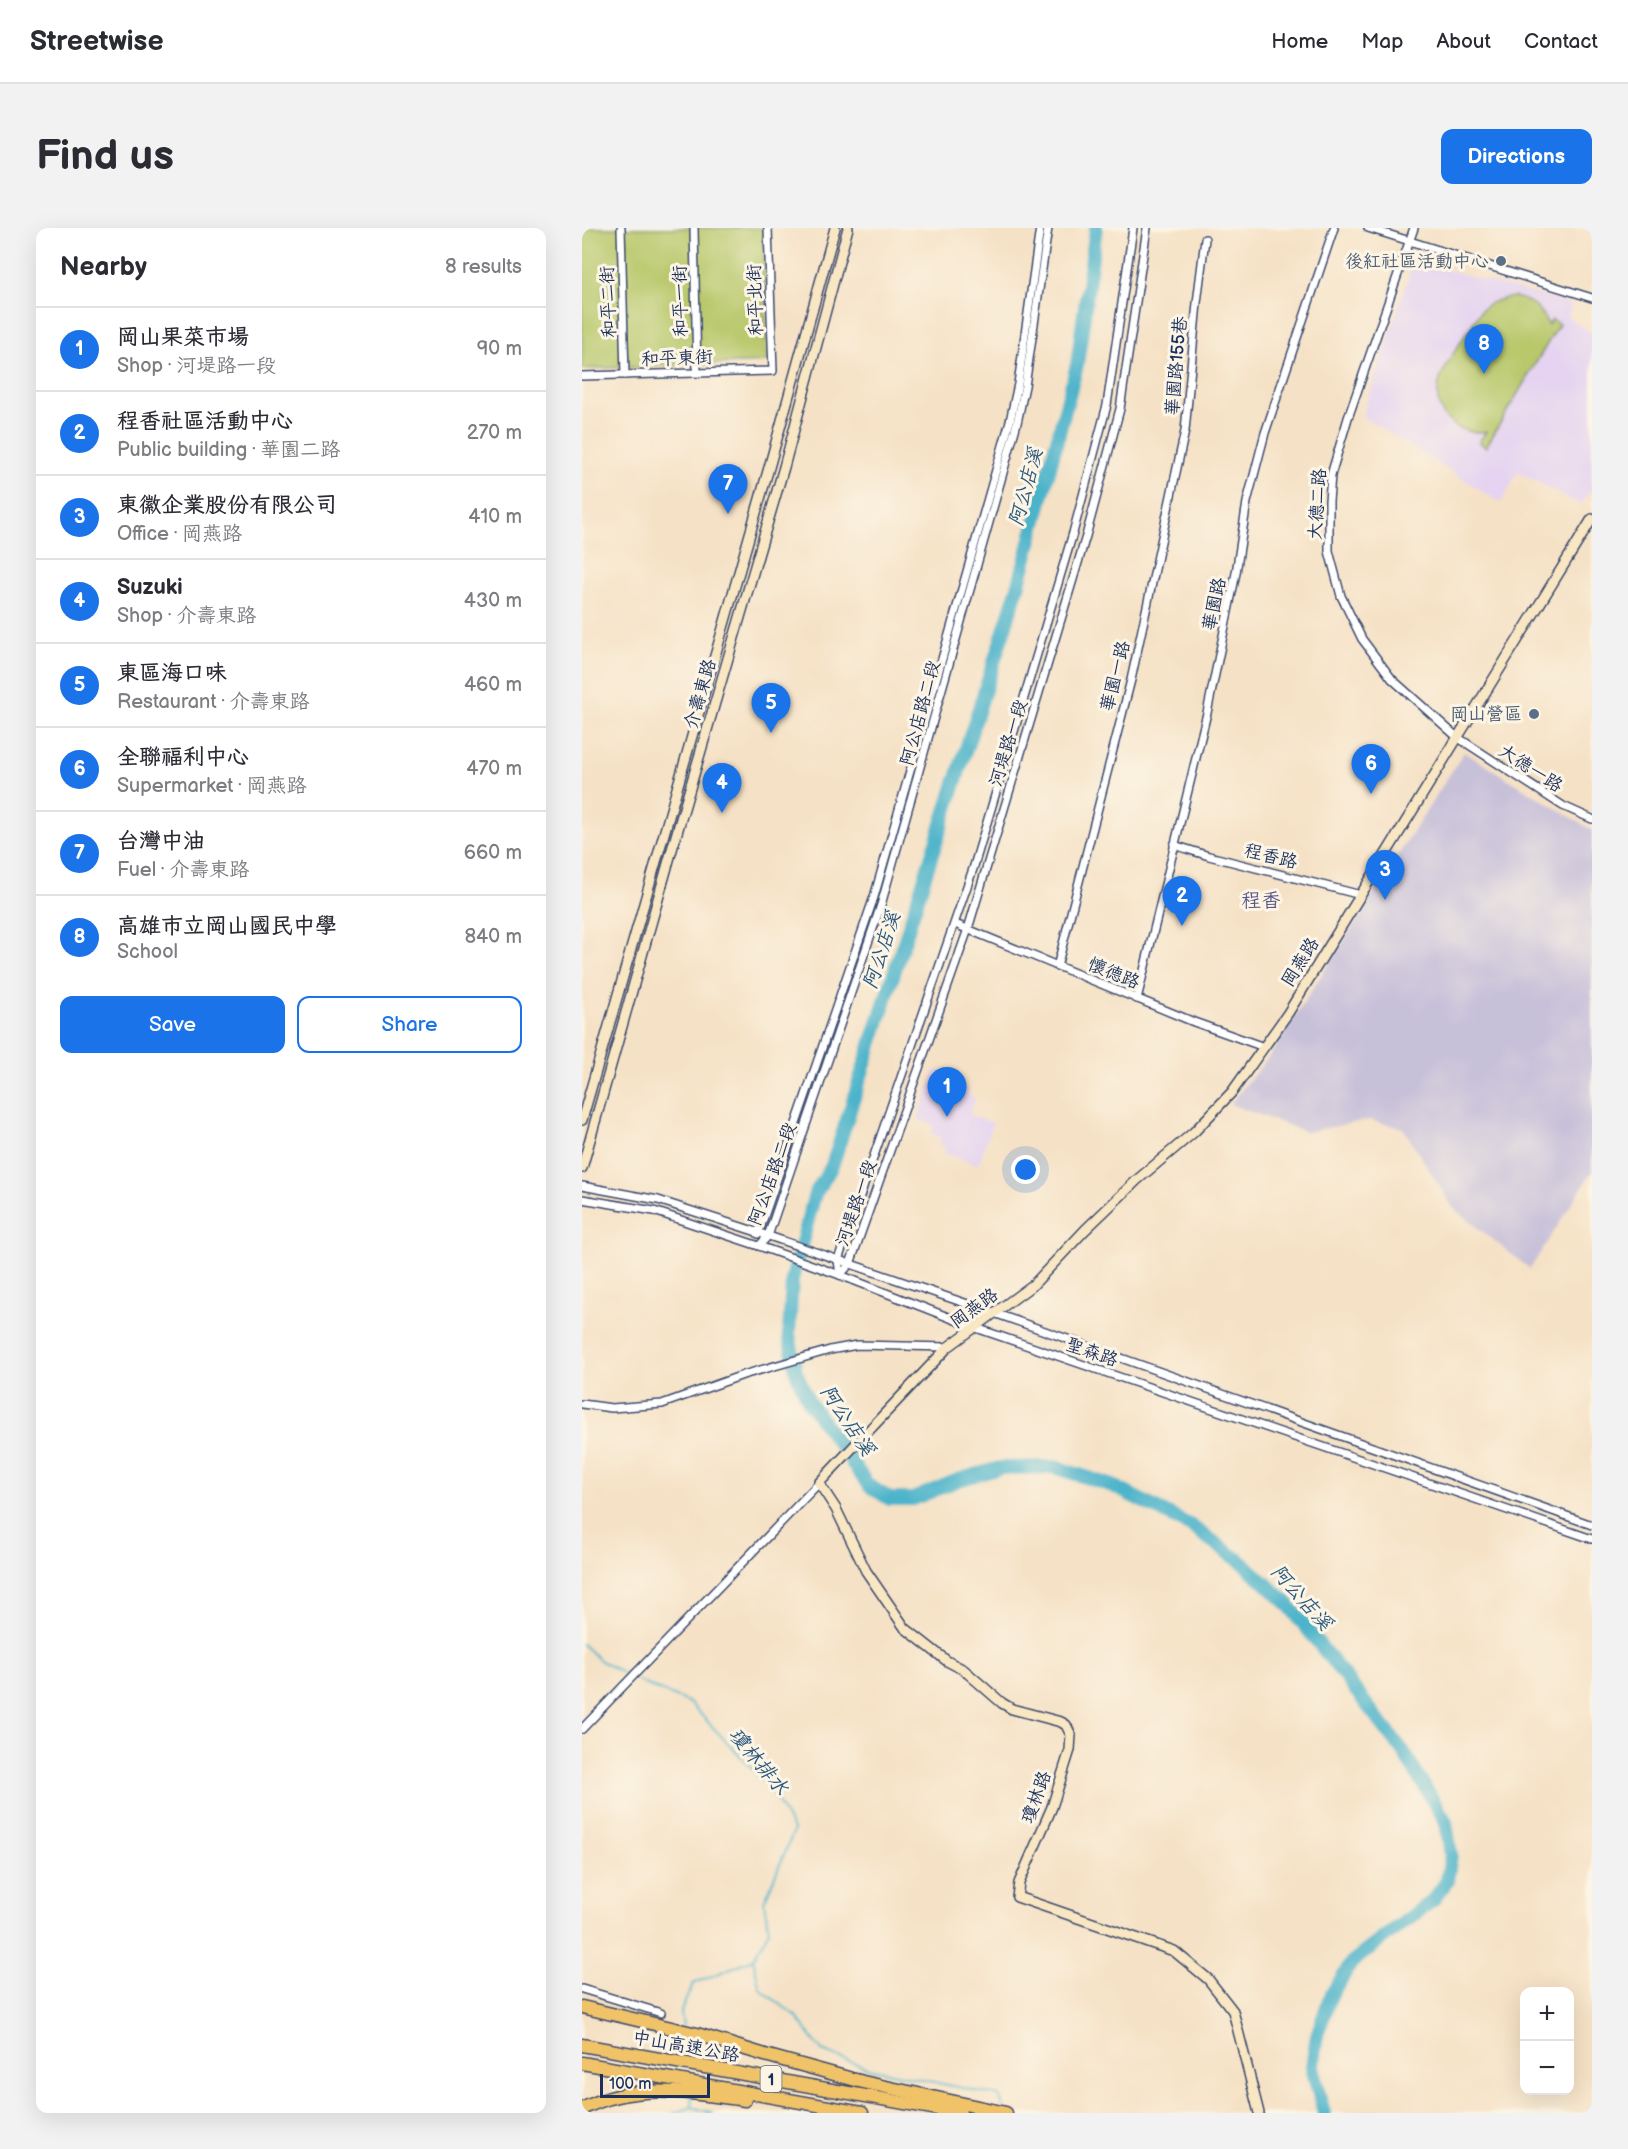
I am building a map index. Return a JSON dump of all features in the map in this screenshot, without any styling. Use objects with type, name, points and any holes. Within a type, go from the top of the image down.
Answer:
[{"type":"highway","points":[[582,2007],[697,2034],[863,2082],[1006,2113]]},
{"type":"highway","name":"中山高速公路","points":[[582,2045],[960,2113]]},
{"type":"highway","name":"中山高速公路","points":[[582,2063],[862,2113]]},
{"type":"highway","points":[[582,2109],[615,2095],[639,2092],[687,2092],[838,2113]]},
{"type":"street","name":"和平二街","points":[[621,228],[625,375]]},
{"type":"street","name":"和平一街","points":[[694,228],[697,373]]},
{"type":"street","name":"和平北街","points":[[768,228],[772,370]]},
{"type":"street","name":"介壽東路","points":[[582,1120],[770,464],[835,228]]},
{"type":"street","name":"介壽東路","points":[[582,1168],[670,853],[784,467],[848,228]]},
{"type":"street","name":"阿公店路二段","points":[[759,1246],[758,1232],[802,1111],[874,897],[1007,431],[1017,384],[1040,228]]},
{"type":"street","name":"阿公店路二段","points":[[759,1246],[768,1236],[885,894],[1017,423],[1027,376],[1048,228]]},
{"type":"street","name":"河堤路一段","points":[[1133,228],[1107,405],[1073,533],[955,924],[834,1259],[840,1275],[850,1264],[968,929],[1086,536],[1120,409],[1147,228]]},
{"type":"street","name":"華園路","points":[[1137,999],[1208,707],[1236,573],[1247,502],[1265,433],[1334,228]]},
{"type":"street","points":[[1368,228],[1592,298]]},
{"type":"street","name":"大德二路","points":[[1414,228],[1348,418],[1331,475],[1329,551],[1341,596],[1362,639],[1392,679],[1457,737]]},
{"type":"street","name":"華園路155巷","points":[[1175,480],[1185,431],[1205,239]]},
{"type":"street","name":"和平東街","points":[[582,376],[772,370]]},
{"type":"street","points":[[770,464],[784,467]]},
{"type":"street","name":"華園一路","points":[[1057,967],[1131,680],[1175,480]]},
{"type":"street","name":"岡燕路","points":[[819,1483],[948,1347],[1034,1284],[1085,1230],[1137,1180],[1194,1132],[1232,1092],[1288,1013],[1592,519]]},
{"type":"street","name":"大德一路","points":[[1457,737],[1563,806],[1592,819]]},
{"type":"street","name":"程香路","points":[[1174,845],[1361,895]]},
{"type":"street","name":"懷德路","points":[[955,924],[1137,999],[1264,1047]]},
{"type":"street","name":"聖森路","points":[[582,1186],[658,1200],[758,1232],[994,1313],[1592,1525]]},
{"type":"street","name":"聖森路","points":[[582,1199],[654,1211],[759,1246],[976,1328],[1592,1539]]},
{"type":"street","name":"岡燕路","points":[[582,1404],[612,1408],[662,1404],[774,1366],[857,1345],[948,1347]]},
{"type":"street","points":[[582,1728],[819,1483]]},
{"type":"street","name":"瓊林路","points":[[819,1483],[836,1509],[866,1571],[905,1628],[948,1661],[964,1670],[1002,1703],[1012,1709],[1061,1722],[1066,1725],[1071,1735],[1070,1750],[1052,1808],[1022,1876],[1017,1897],[1174,1951],[1208,1979],[1233,2010],[1259,2113]]},
{"type":"street","points":[[582,1989],[661,2013]]},
{"type":"shaded area","points":[[1414,261],[1572,304],[1568,317],[1592,333],[1592,488],[1581,505],[1518,472],[1501,503],[1362,416]]},
{"type":"shaded area","points":[[1464,752],[1592,830],[1592,1172],[1530,1269],[1454,1209],[1403,1128],[1368,1120],[1306,1132],[1230,1104],[1271,1054]]},
{"type":"shaded area","points":[[935,1070],[963,1080],[961,1086],[969,1089],[967,1095],[975,1098],[970,1115],[993,1123],[978,1165],[944,1153],[946,1147],[939,1144],[941,1137],[931,1134],[934,1125],[918,1119]]},
{"type":"green space","points":[[582,228],[763,228],[767,362],[582,369]]},
{"type":"green space","points":[[1514,297],[1526,300],[1535,306],[1548,325],[1552,320],[1559,324],[1486,447],[1479,442],[1486,432],[1470,432],[1461,429],[1444,416],[1439,406],[1438,388],[1450,359],[1482,309],[1497,300]]},
{"type":"waterway","name":"阿公店溪","points":[[1096,228],[1077,365],[1019,584],[832,1166],[815,1194],[792,1279],[789,1335],[796,1372],[809,1402],[868,1485],[890,1499],[913,1499],[958,1480],[1000,1468],[1055,1467],[1113,1486],[1191,1526],[1243,1563],[1287,1603],[1403,1751],[1446,1822],[1451,1855],[1447,1881],[1433,1900],[1352,1962],[1331,1995],[1317,2035],[1312,2067],[1324,2113]]},
{"type":"waterway","name":"瓊林排水","points":[[582,1644],[601,1661],[626,1675]]},
{"type":"waterway","name":"瓊林排水","points":[[638,1681],[690,1703],[770,1788],[794,1831],[764,1902],[769,1931],[753,1959],[693,1984],[681,2011],[683,2026]]},
{"type":"waterway","points":[[753,1959],[760,1989],[796,2016],[822,2051],[868,2068],[999,2096],[1004,2108]]},
{"type":"waterway","name":"瓊林排水","points":[[684,2036],[686,2054]]},
{"type":"waterway","name":"瓊林排水","points":[[674,2113],[692,2107],[691,2096]]},
{"type":"waterway","points":[[692,2107],[712,2113]]},
{"type":"place","name":"後紅社區活動中心","points":[[1501,261]]},
{"type":"place","name":"高雄市立岡山國民中學","points":[[1484,374]]},
{"type":"place","name":"台灣中油","points":[[728,514]]},
{"type":"place","name":"岡山營區","points":[[1534,714]]},
{"type":"place","name":"東區海口味","points":[[771,733]]},
{"type":"place","name":"全聯福利中心","points":[[1371,794]]},
{"type":"place","name":"Suzuki","points":[[722,813]]},
{"type":"place","name":"東徽企業股份有限公司","points":[[1385,900]]},
{"type":"place","name":"程香社區活動中心","points":[[1182,926]]},
{"type":"place","name":"岡山果菜市場","points":[[947,1117]]},
{"type":"district","name":"程香","points":[[1261,900]]}]
